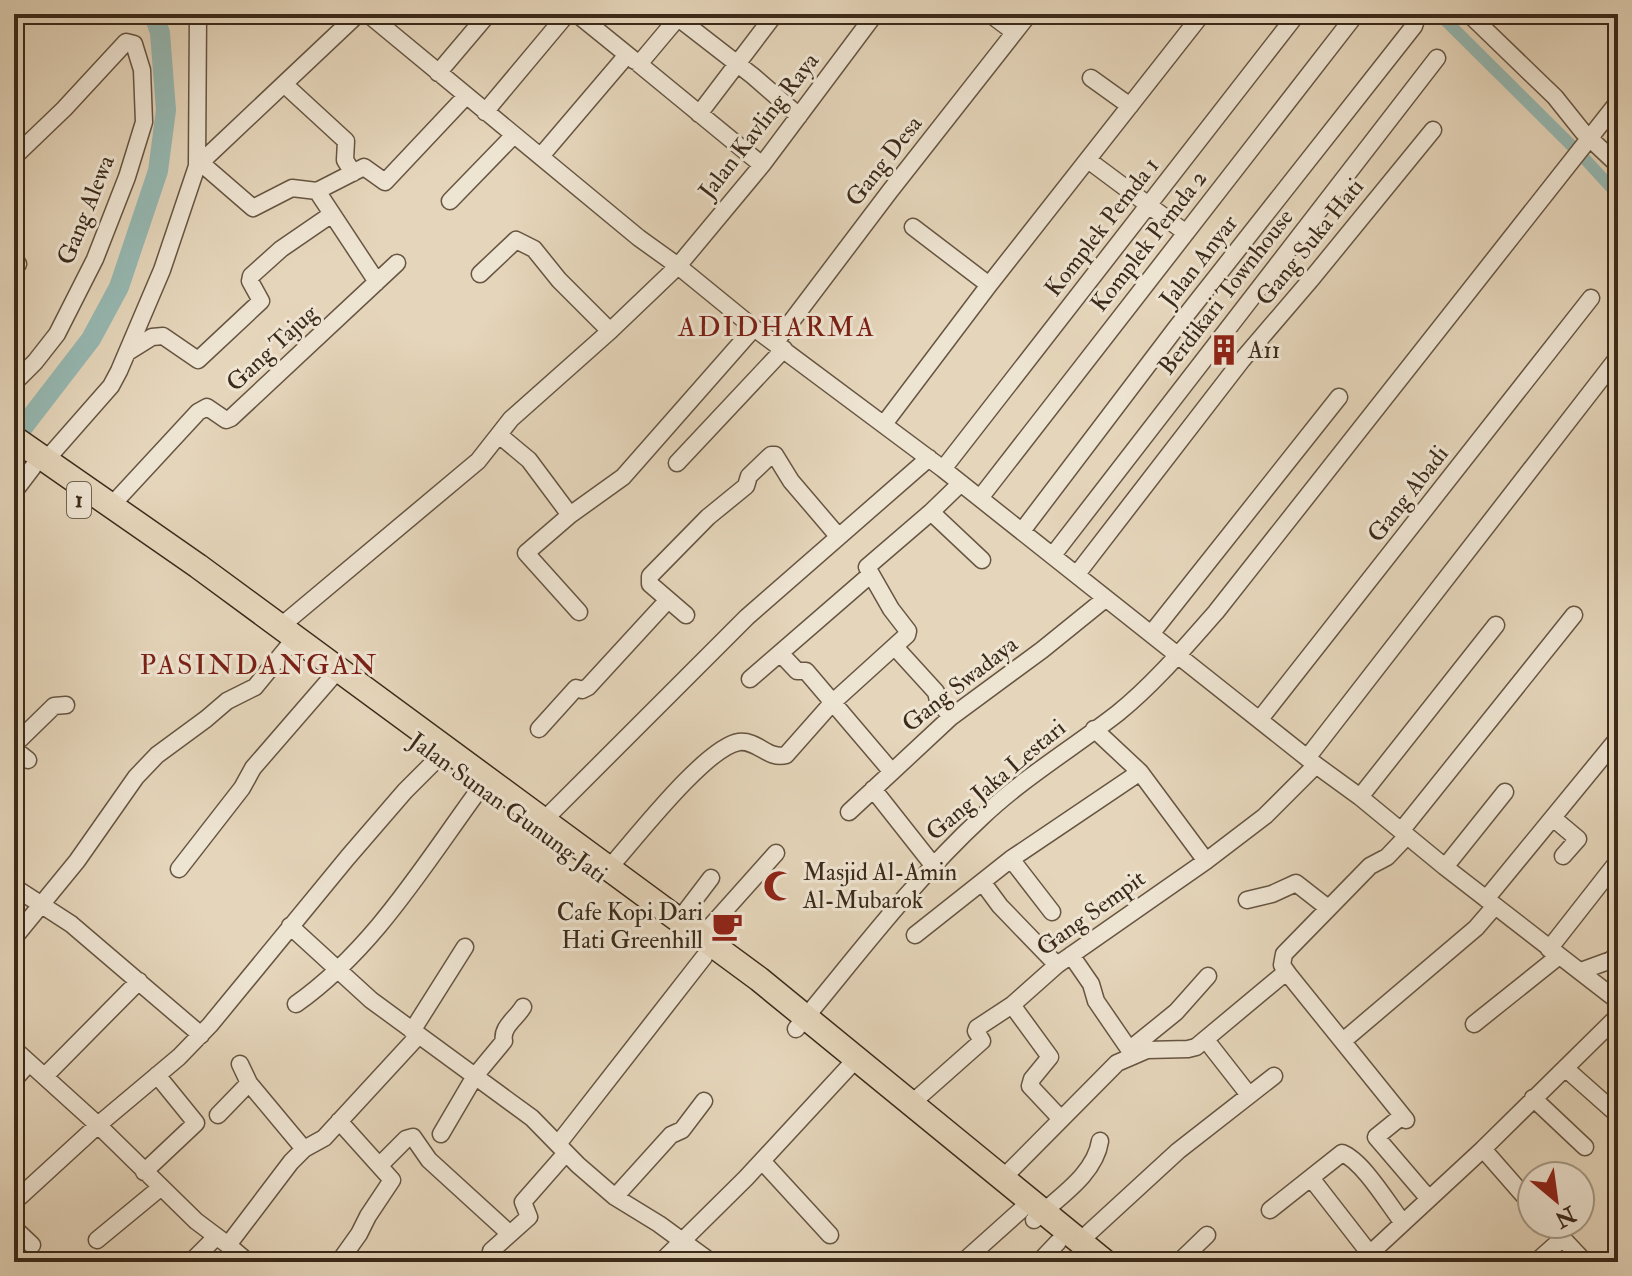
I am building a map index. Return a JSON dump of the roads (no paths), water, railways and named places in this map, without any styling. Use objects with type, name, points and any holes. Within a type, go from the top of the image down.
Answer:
[{"type":"highway","name":"1","points":[[14,438],[32,460],[288,637],[604,868],[629,890],[679,920],[702,947],[844,1057],[1083,1253]]},
{"type":"highway","name":"1","points":[[32,460],[111,506],[133,529]]},
{"type":"highway","name":"Jalan Sunan Gunung Jati","points":[[288,637],[331,678],[481,787],[540,823]]},
{"type":"highway","name":"Jalan Sunan Gunung Jati","points":[[629,890],[702,947]]},
{"type":"highway","name":"1","points":[[844,1057],[912,1103],[954,1147]]},
{"type":"street","points":[[14,492],[32,460],[111,386],[162,270],[199,165],[198,14]]},
{"type":"street","points":[[199,165],[358,14]]},
{"type":"street","points":[[368,14],[386,20],[438,73],[639,238],[929,458],[1614,997]]},
{"type":"street","points":[[438,73],[488,14]]},
{"type":"street","points":[[699,114],[775,14]]},
{"type":"street","name":"Jalan Kavling Raya","points":[[14,938],[42,906],[147,766],[227,701],[255,687],[288,637],[478,461],[511,419],[678,266],[762,165],[875,14]]},
{"type":"street","points":[[990,14],[1014,32]]},
{"type":"street","name":"Gang Desa","points":[[677,463],[780,346],[1029,14]]},
{"type":"street","points":[[884,424],[1202,14]]},
{"type":"street","name":"Komplek Pemda 1","points":[[943,469],[1297,14]]},
{"type":"street","name":"Komplek Pemda 2","points":[[980,498],[1356,14]]},
{"type":"street","points":[[1469,14],[1545,87],[1589,139],[1618,165]]},
{"type":"street","points":[[485,112],[578,15],[762,165]]},
{"type":"street","points":[[541,156],[677,15],[799,116]]},
{"type":"street","name":"Jalan Anyar","points":[[1022,531],[1413,19]]},
{"type":"street","name":"Gang Alewa","points":[[14,157],[126,42],[134,44],[144,97],[144,122],[134,156],[95,259],[57,334],[14,383]]},
{"type":"street","name":"Berdikari Townhouse","points":[[1053,555],[1437,58]]},
{"type":"street","points":[[1091,78],[1130,106]]},
{"type":"street","points":[[284,84],[346,141],[345,160],[353,173]]},
{"type":"street","points":[[199,165],[253,208],[292,188],[317,191],[366,167],[383,182],[388,181],[466,96]]},
{"type":"street","name":"Gang Jaka Lestari","points":[[801,1023],[902,898],[933,865],[1001,800],[1137,697],[1178,655],[1216,612],[1618,102]]},
{"type":"street","name":"Gang Suka Hati","points":[[1077,574],[1242,360],[1433,130]]},
{"type":"street","points":[[450,201],[514,135]]},
{"type":"street","points":[[1088,160],[1186,233]]},
{"type":"street","points":[[317,191],[377,282]]},
{"type":"street","points":[[127,353],[152,337],[163,336],[198,360],[261,301],[250,281],[254,273],[281,249],[332,214]]},
{"type":"street","points":[[913,227],[989,285]]},
{"type":"street","points":[[480,274],[516,240],[534,249],[559,280],[610,331]]},
{"type":"street","name":"Gang Tajug","points":[[111,506],[202,408],[207,407],[229,420],[397,263]]},
{"type":"street","name":"Gang Abadi","points":[[1260,719],[1591,298]]},
{"type":"street","points":[[579,612],[526,553],[570,515],[623,477],[754,328]]},
{"type":"street","name":"Gang Sempit","points":[[912,1103],[982,1041],[977,1028],[1012,1005],[1064,960],[1206,861],[1276,806],[1618,357]]},
{"type":"street","points":[[1151,634],[1339,397]]},
{"type":"street","points":[[499,435],[529,460],[570,515]]},
{"type":"street","points":[[686,615],[650,584],[650,576],[708,517],[746,486],[749,476],[771,455],[782,463],[791,481],[838,536]]},
{"type":"street","points":[[540,823],[693,668],[929,458]]},
{"type":"street","points":[[604,868],[705,762],[738,742],[753,744],[776,757],[786,755],[832,703],[895,647],[908,632],[870,575],[868,564],[961,483]]},
{"type":"street","points":[[931,512],[982,560]]},
{"type":"street","points":[[750,679],[870,575]]},
{"type":"street","name":"Gang Swadaya","points":[[849,812],[951,717],[1105,599]]},
{"type":"street","points":[[539,729],[572,691],[588,687],[667,601]]},
{"type":"street","points":[[1429,1199],[1376,1137],[1404,1118],[1286,972],[1282,965],[1284,954],[1370,866],[1387,857],[1574,615]]},
{"type":"street","points":[[1360,797],[1496,625]]},
{"type":"street","points":[[895,647],[936,692],[938,701],[951,717]]},
{"type":"street","points":[[780,653],[797,671],[806,671],[892,772]]},
{"type":"street","points":[[179,869],[242,788],[253,768],[331,678]]},
{"type":"street","points":[[28,760],[14,747],[54,706],[66,705]]},
{"type":"street","points":[[1094,729],[1140,772],[1206,861]]},
{"type":"street","points":[[1343,1041],[1476,928],[1491,902],[1553,818],[1618,738]]},
{"type":"street","points":[[14,1202],[201,1035],[405,791],[439,757]]},
{"type":"street","points":[[915,935],[1011,859],[1140,772]]},
{"type":"street","points":[[296,1004],[337,971],[403,897],[481,787]]},
{"type":"street","points":[[873,789],[933,865]]},
{"type":"street","points":[[1445,867],[1505,792]]},
{"type":"street","points":[[1553,818],[1578,839],[1563,856]]},
{"type":"street","points":[[499,1262],[491,1251],[529,1217],[523,1202],[702,947],[776,853]]},
{"type":"street","points":[[1011,859],[1052,912]]},
{"type":"street","points":[[1474,1024],[1554,952],[1618,861]]},
{"type":"street","points":[[679,920],[711,878]]},
{"type":"street","points":[[983,883],[1000,906],[1088,977],[1096,1001],[1131,1052]]},
{"type":"street","points":[[1247,900],[1272,894],[1296,883],[1328,908]]},
{"type":"street","points":[[14,887],[71,924],[201,1035]]},
{"type":"street","points":[[290,926],[337,971],[415,1034],[532,1118],[615,1197],[711,1262]]},
{"type":"street","points":[[191,1262],[222,1241],[269,1194],[280,1175],[304,1149],[324,1138],[415,1034],[465,947]]},
{"type":"street","points":[[1581,971],[1615,956],[1614,997]]},
{"type":"street","points":[[1131,1052],[1188,1049],[1206,1040],[1286,972]]},
{"type":"street","points":[[963,1262],[1020,1200],[1061,1119],[1113,1065],[1176,1012],[1208,976]]},
{"type":"street","points":[[45,1076],[139,981]]},
{"type":"street","points":[[1012,1005],[1050,1057],[1030,1086],[1061,1119]]},
{"type":"street","points":[[441,1134],[475,1076],[504,1041],[503,1032],[523,1007]]},
{"type":"street","points":[[1311,1178],[1366,1258],[1483,1149],[1618,1016]]},
{"type":"street","points":[[1206,1040],[1249,1095]]},
{"type":"street","points":[[14,1049],[98,1125],[160,1188],[248,1262]]},
{"type":"street","points":[[661,1262],[762,1161],[844,1057]]},
{"type":"street","points":[[14,1080],[29,1063]]},
{"type":"street","points":[[240,1064],[249,1083],[304,1149]]},
{"type":"street","points":[[1565,1068],[1618,1115]]},
{"type":"street","points":[[144,1172],[196,1123],[157,1075]]},
{"type":"street","points":[[1039,1262],[1083,1253],[1178,1151],[1274,1076]]},
{"type":"street","points":[[218,1115],[249,1083]]},
{"type":"street","points":[[1533,1098],[1585,1147]]},
{"type":"street","points":[[615,1197],[671,1135],[682,1130],[704,1101]]},
{"type":"street","points":[[339,1121],[381,1164],[392,1183],[339,1262]]},
{"type":"street","points":[[381,1164],[406,1139],[413,1137],[429,1160],[509,1233]]},
{"type":"street","points":[[1020,1200],[1088,1170],[1097,1155],[1100,1141]]},
{"type":"street","points":[[1483,1149],[1516,1187]]},
{"type":"street","points":[[1270,1210],[1345,1154],[1364,1172],[1403,1223]]},
{"type":"street","points":[[762,1161],[830,1235]]},
{"type":"street","points":[[97,1240],[160,1188]]},
{"type":"street","points":[[14,1228],[32,1245]]},
{"type":"street","points":[[1179,1262],[1207,1235]]},
{"type":"street","points":[[1536,1262],[1561,1240]]},
{"type":"street","points":[[1565,1240],[1585,1262]]},
{"type":"waterway","points":[[14,439],[91,339],[119,287],[158,171],[166,110],[160,33],[154,14]]},
{"type":"waterway","points":[[1439,14],[1618,195]]},
{"type":"place","name":"A11","points":[[1224,350]]},
{"type":"place","name":"Masjid Al-Amin Al-Mubarok","points":[[779,886]]},
{"type":"place","name":"Cafe Kopi Dari Hati Greenhill","points":[[727,926]]},
{"type":"district","name":"ADIDHARMA","points":[[777,327]]},
{"type":"district","name":"PASINDANGAN","points":[[259,665]]}]
